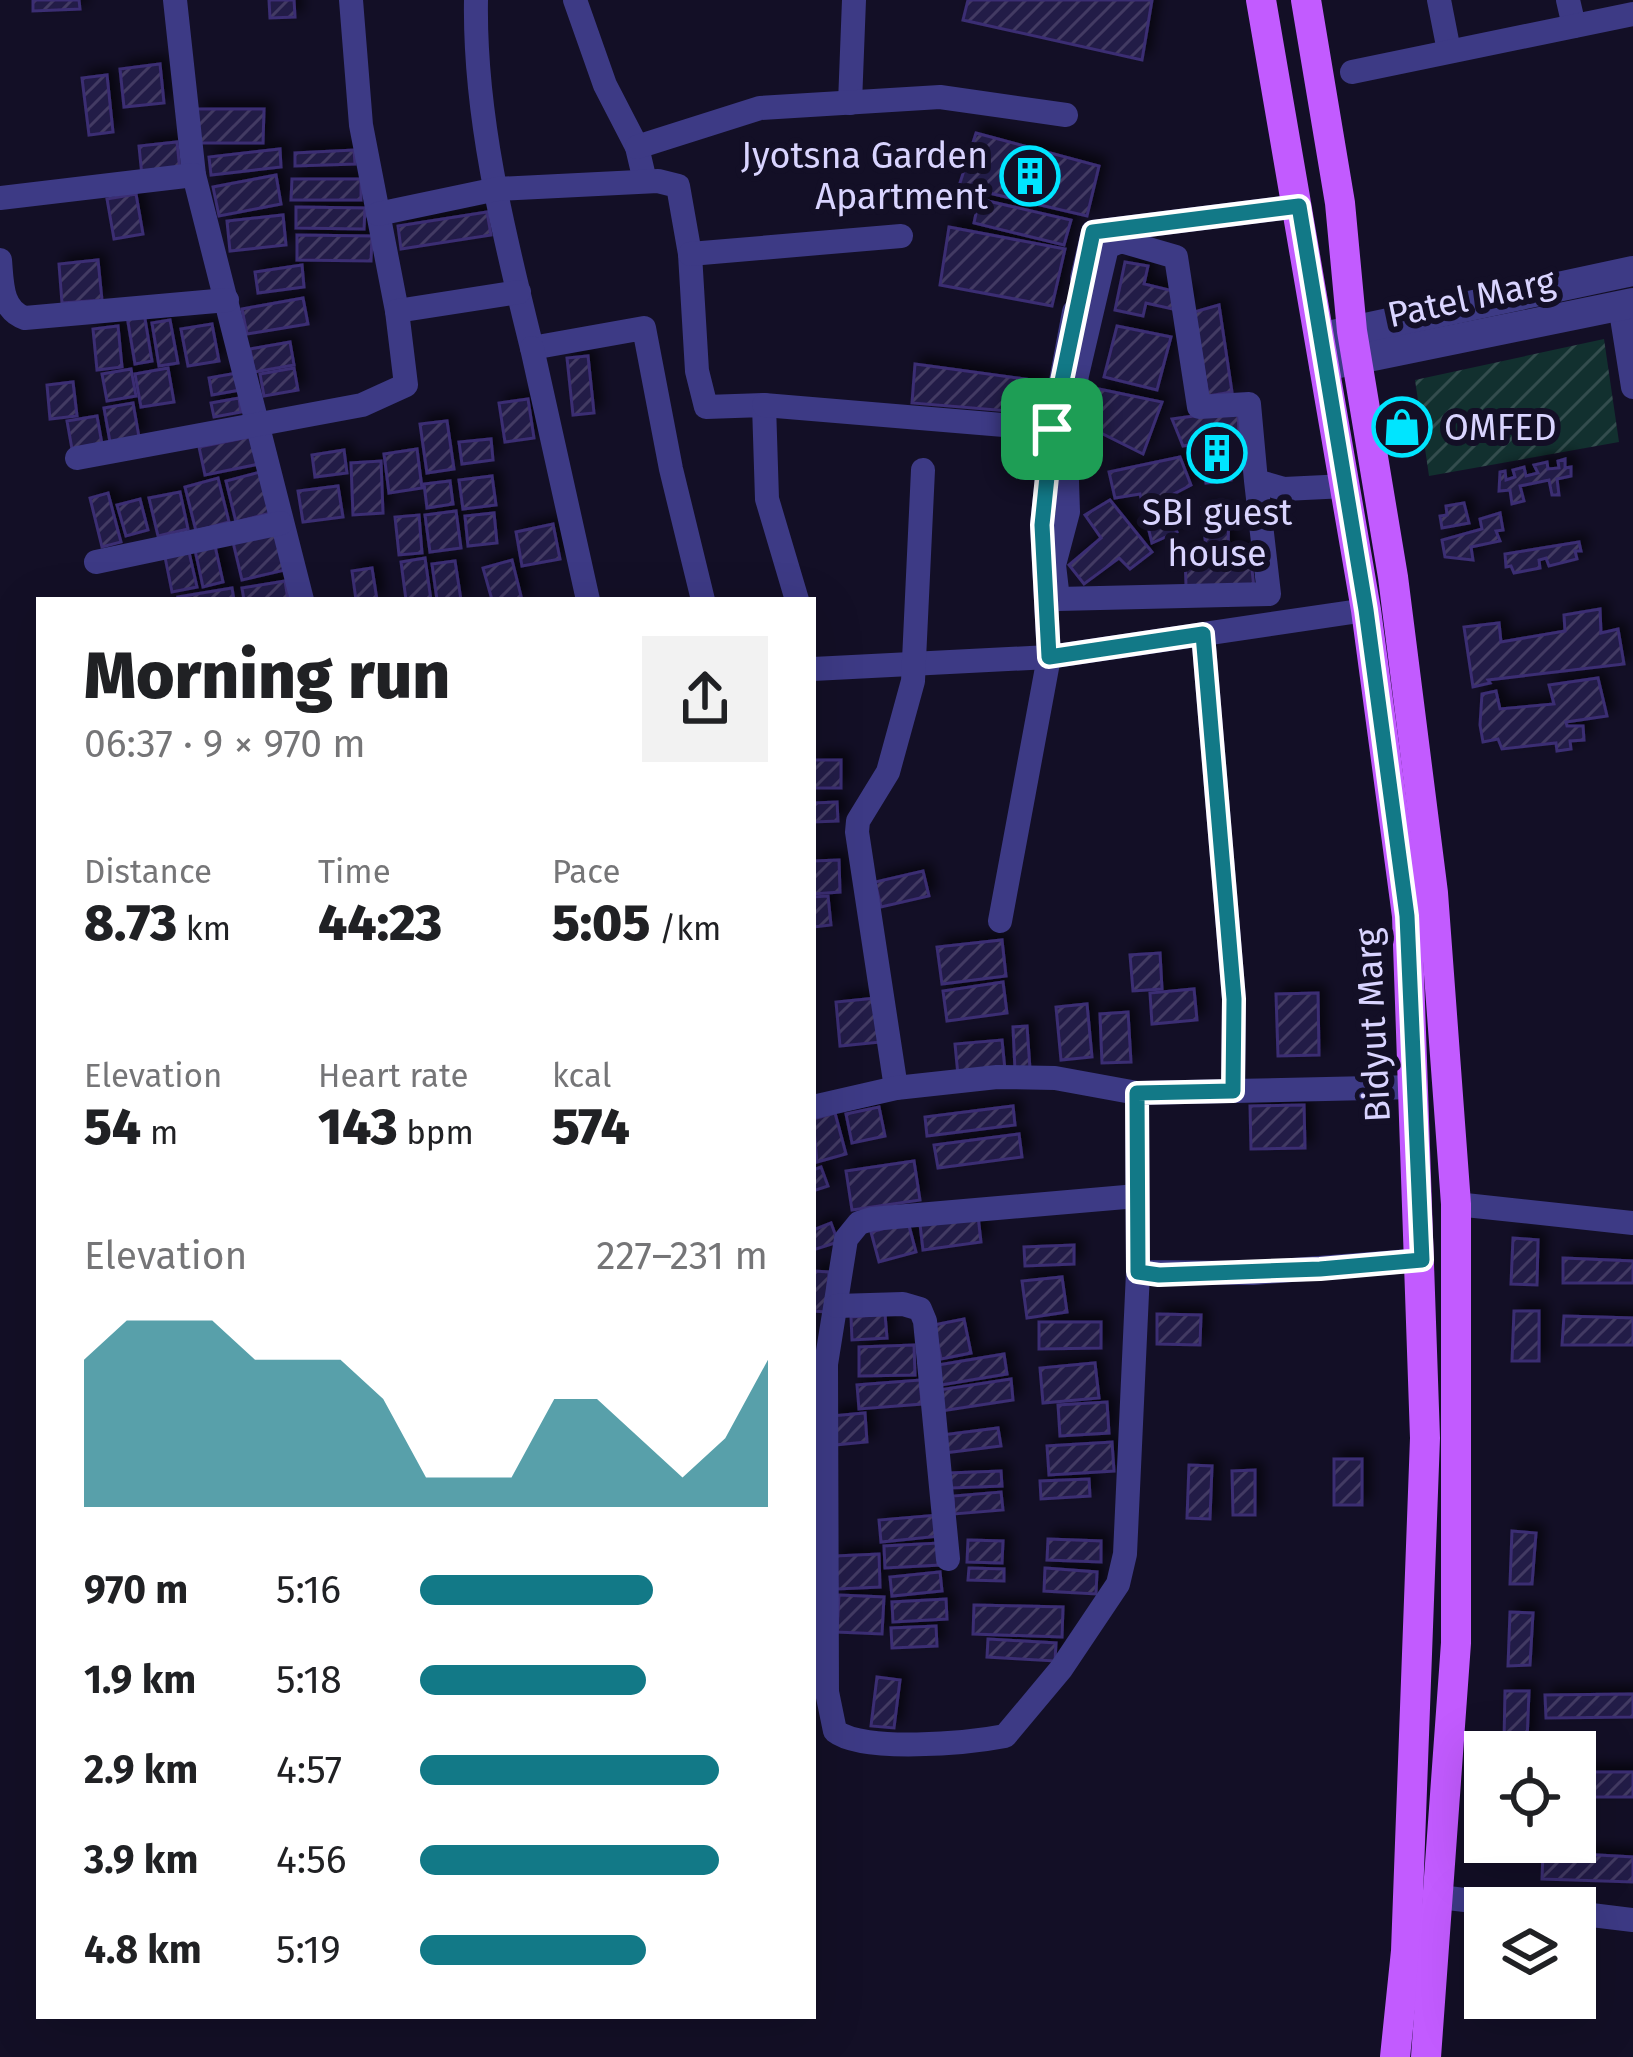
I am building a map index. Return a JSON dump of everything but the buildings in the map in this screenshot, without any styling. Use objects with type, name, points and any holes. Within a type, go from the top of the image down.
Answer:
[{"type":"main road","name":"Bidyut Marg","points":[[1262,0],[1366,610],[1407,916],[1426,1438],[1406,1951],[1395,2057]]},
{"type":"main road","name":"Bidyut Marg","points":[[1306,0],[1340,203],[1355,345],[1393,577],[1433,893],[1456,1204],[1456,1643],[1426,2057]]},
{"type":"main road","points":[[1419,1642],[1456,1643]]},
{"type":"street","points":[[176,0],[180,77],[194,175],[301,597]]},
{"type":"street","points":[[77,458],[362,405],[406,386],[397,311],[361,125],[351,0]]},
{"type":"street","points":[[476,0],[479,77],[497,189],[587,597]]},
{"type":"street","points":[[575,0],[605,85],[637,147],[645,181]]},
{"type":"street","points":[[850,103],[854,0]]},
{"type":"street","points":[[1438,0],[1449,51]]},
{"type":"street","points":[[1568,0],[1574,26]]},
{"type":"street","points":[[1352,72],[1633,14]]},
{"type":"street","points":[[637,147],[760,108],[940,97],[1066,115]]},
{"type":"street","points":[[0,198],[194,175]]},
{"type":"street","points":[[379,214],[497,189],[668,181],[678,186],[690,254],[697,370],[706,407],[764,405],[1052,429]]},
{"type":"street","points":[[1000,921],[1049,657],[1042,525],[1052,429],[1093,232],[1299,206]]},
{"type":"street","points":[[690,254],[901,236]]},
{"type":"street","points":[[1121,241],[1176,257],[1199,407],[1249,404],[1256,481],[1269,594],[1058,599],[1054,565],[1068,512],[1066,451],[1077,375],[1107,248],[1121,241]]},
{"type":"street","points":[[0,260],[8,306],[25,318],[227,300]]},
{"type":"street","name":"Patel Marg","points":[[1355,345],[1633,271]]},
{"type":"street","points":[[397,311],[518,292]]},
{"type":"street","points":[[1626,304],[1633,387]]},
{"type":"street","name":"Patel Marg","points":[[1322,351],[1626,304]]},
{"type":"street","points":[[532,348],[644,328],[670,469],[702,597]]},
{"type":"street","points":[[764,405],[766,499],[796,597]]},
{"type":"street","points":[[896,1088],[857,832],[858,821],[888,772],[913,681],[923,470]]},
{"type":"street","points":[[1256,481],[1284,489],[1346,486]]},
{"type":"street","points":[[96,562],[281,523]]},
{"type":"street","points":[[816,664],[1049,657],[1366,610]]},
{"type":"street","points":[[1203,634],[1234,999],[1233,1091]]},
{"type":"street","points":[[816,1106],[896,1088],[1029,1076],[1137,1093],[1414,1087]]},
{"type":"street","points":[[1137,1093],[1138,1272],[1125,1554],[1118,1584],[1013,1730],[991,1739],[847,1740],[835,1731],[827,1692],[826,1364],[846,1239],[859,1222],[1137,1196]]},
{"type":"street","points":[[1456,1204],[1633,1223]]},
{"type":"street","points":[[1138,1272],[1253,1273],[1422,1260]]},
{"type":"street","points":[[837,1306],[902,1304],[920,1310],[925,1321],[949,1559]]},
{"type":"street","points":[[1439,1897],[1464,1900]]},
{"type":"street","points":[[1596,1916],[1633,1920]]},
{"type":"green space","points":[[1604,339],[1619,442],[1429,476],[1415,380]]},
{"type":"place","name":"Jyotsna Garden Apartment","points":[[1030,176]]},
{"type":"place","name":"OMFED","points":[[1402,427]]},
{"type":"place","name":"SBI guest house","points":[[1217,453]]},
{"type":"route","points":[[1299,206],[1366,610],[1407,916],[1422,1260],[1253,1273],[1138,1272],[1137,1093],[1233,1091],[1234,999],[1203,634],[1049,657],[1042,525],[1052,429],[1093,232],[1299,206]]}]
